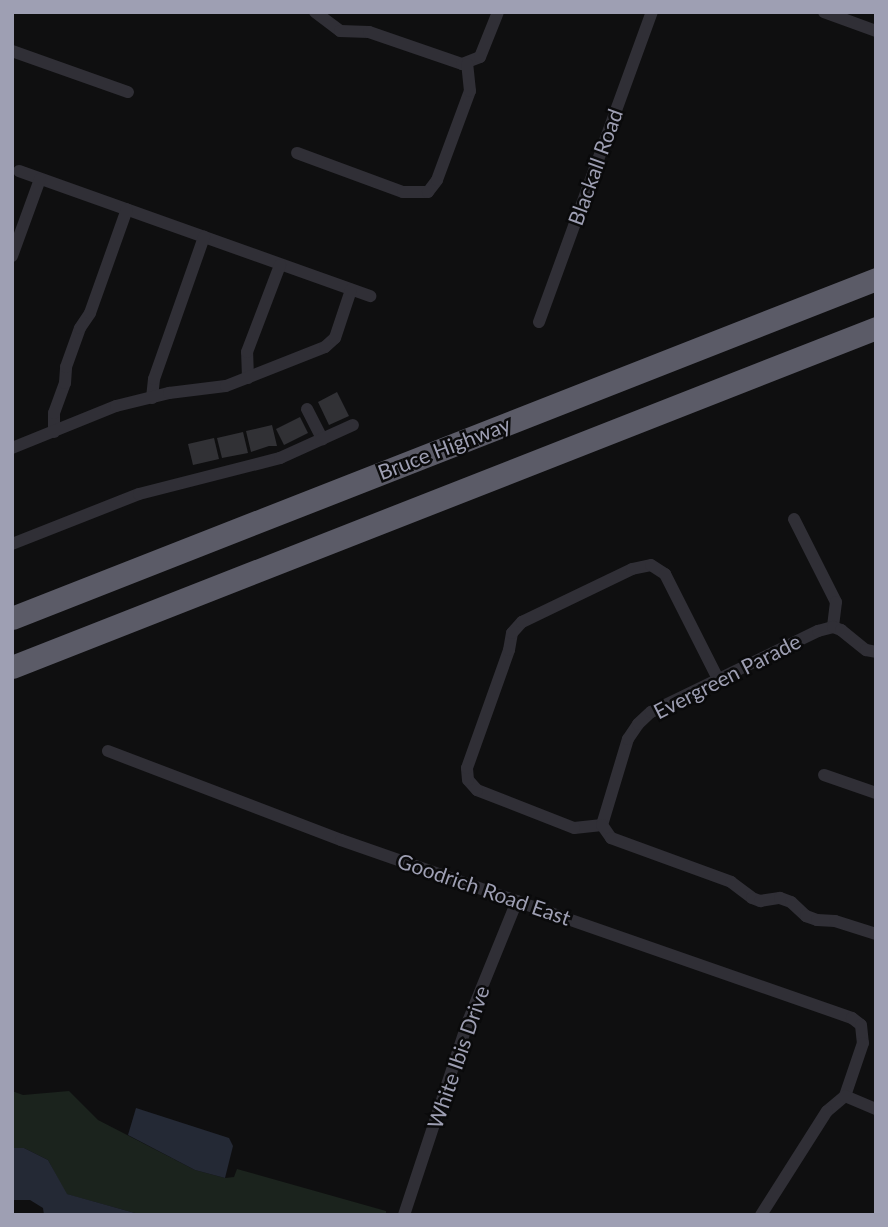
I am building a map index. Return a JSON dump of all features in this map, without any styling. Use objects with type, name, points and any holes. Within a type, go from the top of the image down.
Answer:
[{"type":"highway","name":"Bruce Highway","points":[[12,618],[876,279]]},
{"type":"highway","points":[[12,667],[876,328]]},
{"type":"street","points":[[315,12],[340,31],[369,32],[457,64],[467,64],[483,52],[498,12]]},
{"type":"street","name":"Blackall Road","points":[[539,321],[652,12]]},
{"type":"street","points":[[824,12],[876,31]]},
{"type":"street","points":[[12,51],[128,92]]},
{"type":"street","points":[[297,153],[403,192],[428,192],[437,180],[470,91],[467,64]]},
{"type":"street","points":[[19,171],[370,296]]},
{"type":"street","points":[[12,256],[40,179]]},
{"type":"street","points":[[54,432],[54,413],[65,383],[66,367],[80,328],[90,313],[127,209]]},
{"type":"street","points":[[152,398],[154,379],[204,237]]},
{"type":"street","points":[[248,378],[247,352],[280,265]]},
{"type":"street","points":[[12,448],[116,406],[174,392],[209,390],[248,378],[329,345],[335,338],[351,290]]},
{"type":"street","points":[[307,409],[322,439]]},
{"type":"street","points":[[12,544],[139,494],[269,462],[353,425]]},
{"type":"street","points":[[794,519],[836,602],[833,627],[841,630],[866,650],[876,652]]},
{"type":"street","points":[[718,679],[665,574],[651,565],[632,569],[522,622],[512,633],[509,650],[467,768],[468,780],[477,790],[574,828],[602,825],[611,838],[731,882],[752,898],[760,901],[780,898],[791,902],[806,916],[835,921],[876,934]]},
{"type":"street","name":"Evergreen Parade","points":[[602,825],[628,739],[638,724],[651,712],[818,631],[833,627]]},
{"type":"street","name":"Goodrich Road East","points":[[108,751],[341,840],[852,1018],[860,1025],[863,1043],[845,1096]]},
{"type":"street","points":[[824,775],[876,793]]},
{"type":"street","name":"White Ibis Drive","points":[[404,1215],[467,1024],[517,901]]},
{"type":"street","points":[[761,1215],[827,1111],[845,1096],[876,1109]]},
{"type":"shaded area","points":[[12,1091],[23,1095],[69,1091],[98,1120],[195,1170],[225,1178],[234,1177],[237,1169],[386,1211],[386,1215],[142,1215],[66,1194],[48,1160],[24,1148],[12,1148]]},
{"type":"water","points":[[136,1108],[229,1138],[233,1146],[225,1178],[195,1170],[128,1135]]},
{"type":"water","points":[[12,1148],[24,1148],[48,1160],[67,1194],[142,1215],[44,1215],[43,1208],[30,1200],[12,1200]]},
{"type":"building","points":[[337,392],[349,416],[329,425],[318,402]]},
{"type":"building","points":[[300,417],[308,433],[284,445],[276,429]]},
{"type":"building","points":[[272,425],[277,446],[251,452],[246,431]]},
{"type":"building","points":[[243,432],[248,453],[222,458],[217,438]]},
{"type":"building","points":[[214,438],[219,459],[193,465],[188,444]]}]
